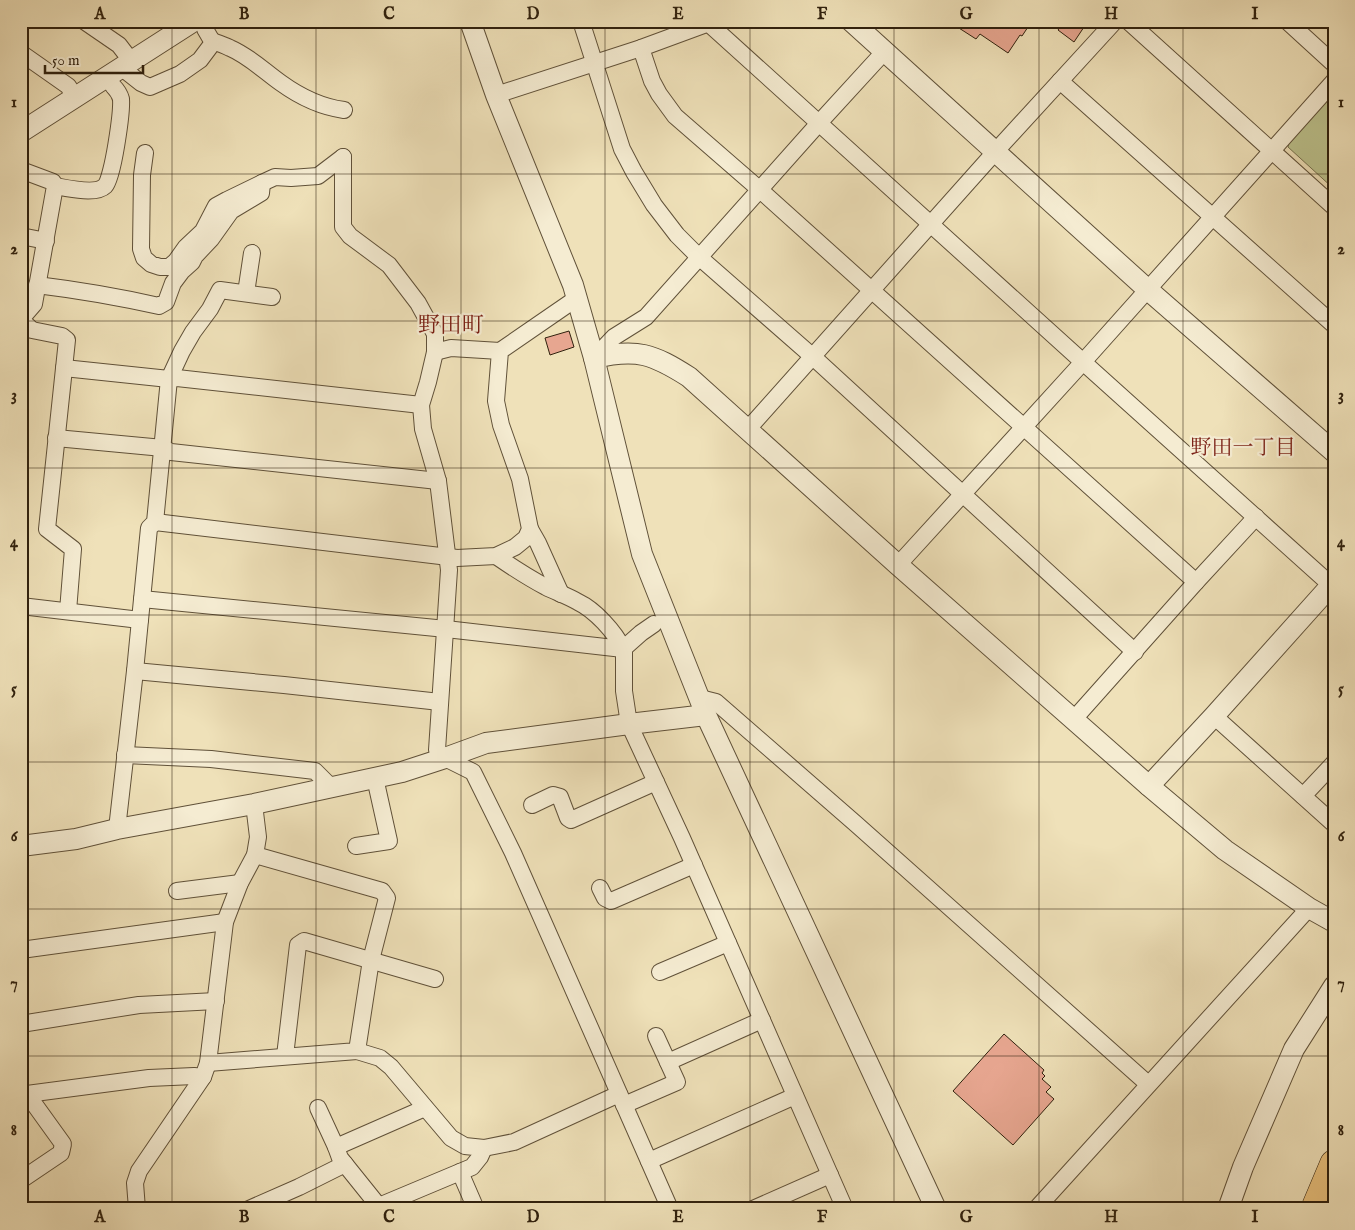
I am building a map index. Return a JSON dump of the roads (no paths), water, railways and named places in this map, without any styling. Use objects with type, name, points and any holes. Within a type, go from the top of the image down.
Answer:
[{"type":"highway","points":[[1315,1209],[1334,1164]]},
{"type":"street","points":[[470,21],[496,95],[573,285],[594,358],[642,554],[703,706],[936,1209]]},
{"type":"street","points":[[581,21],[622,149],[654,205],[677,235],[1135,652]]},
{"type":"street","points":[[851,21],[1147,289],[1331,443]]},
{"type":"street","points":[[747,430],[995,152],[1115,21]]},
{"type":"street","points":[[1128,21],[1334,207]]},
{"type":"street","points":[[1287,21],[1334,64]]},
{"type":"street","points":[[85,22],[119,45],[127,64],[141,83],[150,87],[180,74],[200,60],[212,44],[203,30]]},
{"type":"street","points":[[496,95],[641,48],[708,22],[1083,362],[1333,584],[1149,786]]},
{"type":"street","points":[[21,132],[127,64],[203,30]]},
{"type":"street","points":[[203,30],[246,57],[283,84],[309,99],[335,109],[344,110]]},
{"type":"street","points":[[641,48],[658,94],[676,116],[760,189],[1196,582]]},
{"type":"street","points":[[594,358],[614,337],[646,316],[884,52]]},
{"type":"street","points":[[21,53],[68,86],[76,98]]},
{"type":"street","points":[[1060,81],[1334,325]]},
{"type":"street","points":[[898,565],[1083,362],[1334,81]]},
{"type":"street","points":[[21,170],[53,182],[55,186],[76,190],[97,190],[104,187],[110,177],[120,120],[121,98],[113,86]]},
{"type":"street","points":[[145,153],[142,176],[141,249],[144,258],[151,264],[160,266],[169,266],[176,261],[186,247],[203,231],[216,206],[226,200],[275,177],[318,176],[343,157],[343,227],[350,236],[389,265],[418,304],[435,334],[435,352],[421,405],[423,429],[438,481],[449,570],[437,750],[445,758],[473,772],[513,853],[670,1209]]},
{"type":"street","points":[[37,285],[83,291],[159,306],[166,302],[173,283],[212,239],[231,211],[261,193],[262,183]]},
{"type":"street","points":[[55,186],[34,304],[21,319],[32,330],[62,336],[67,340],[47,529],[72,549],[68,611]]},
{"type":"street","points":[[21,236],[46,241]]},
{"type":"street","points":[[246,293],[252,253]]},
{"type":"street","points":[[116,829],[135,671],[149,528],[155,522],[169,380],[182,351],[210,309],[220,290],[272,297]]},
{"type":"street","points":[[435,352],[451,348],[500,351],[577,298]]},
{"type":"street","points":[[500,351],[496,401],[501,425],[520,479],[530,529],[561,594]]},
{"type":"street","points":[[594,358],[610,354],[628,353],[650,356],[667,363],[689,377],[898,565],[1149,786],[1225,850],[1309,908],[1334,922]]},
{"type":"street","points":[[64,368],[169,380],[177,378],[421,405]]},
{"type":"street","points":[[56,438],[162,448],[171,452],[438,481]]},
{"type":"street","points":[[1074,719],[1256,517]]},
{"type":"street","points":[[155,522],[457,558],[496,556],[515,547],[526,538],[530,529]]},
{"type":"street","points":[[496,556],[524,575],[579,602],[593,612],[617,637],[624,652],[624,691],[629,724],[694,865],[845,1209]]},
{"type":"street","points":[[142,599],[446,629],[623,649],[654,624]]},
{"type":"street","points":[[21,606],[140,620]]},
{"type":"street","points":[[135,671],[440,702]]},
{"type":"street","points":[[21,846],[76,839],[116,829],[254,804],[375,778],[402,772],[486,743],[629,724],[716,702],[1148,1084]]},
{"type":"street","points":[[1214,716],[1334,824]]},
{"type":"street","points":[[125,755],[211,759],[315,771],[331,787]]},
{"type":"street","points":[[1303,796],[1334,763]]},
{"type":"street","points":[[356,846],[389,840],[375,778]]},
{"type":"street","points":[[532,805],[553,795],[560,797],[568,818],[572,820],[656,782]]},
{"type":"street","points":[[137,1209],[135,1183],[139,1170],[206,1070],[226,922],[240,883],[255,855],[258,837],[254,804]]},
{"type":"street","points":[[255,855],[382,891],[387,898],[371,960],[357,1051]]},
{"type":"street","points":[[600,888],[605,898],[611,901],[694,865]]},
{"type":"street","points":[[177,891],[240,883]]},
{"type":"street","points":[[1036,1209],[1309,908]]},
{"type":"street","points":[[21,950],[226,922]]},
{"type":"street","points":[[285,1056],[298,945],[304,941],[435,979]]},
{"type":"street","points":[[660,972],[728,943]]},
{"type":"street","points":[[1228,1209],[1243,1167],[1294,1049],[1334,986]]},
{"type":"street","points":[[21,1024],[139,1005],[216,1001]]},
{"type":"street","points":[[668,1062],[762,1020]]},
{"type":"street","points":[[24,1093],[149,1078],[194,1076],[206,1070],[285,1056],[357,1051],[380,1058],[391,1067],[451,1138],[465,1146],[484,1148],[514,1142],[621,1100],[677,1082],[656,1036]]},
{"type":"street","points":[[21,1180],[61,1153],[63,1144],[24,1093]]},
{"type":"street","points":[[649,1160],[795,1096]]},
{"type":"street","points":[[318,1108],[340,1158],[380,1208],[472,1167],[484,1148]]},
{"type":"street","points":[[336,1147],[425,1108]]},
{"type":"street","points":[[249,1209],[345,1164]]},
{"type":"street","points":[[460,1172],[476,1209]]},
{"type":"street","points":[[753,1209],[830,1175]]},
{"type":"district","name":"野田町","points":[[451,324]]},
{"type":"district","name":"野田一丁目","points":[[1243,447]]}]
